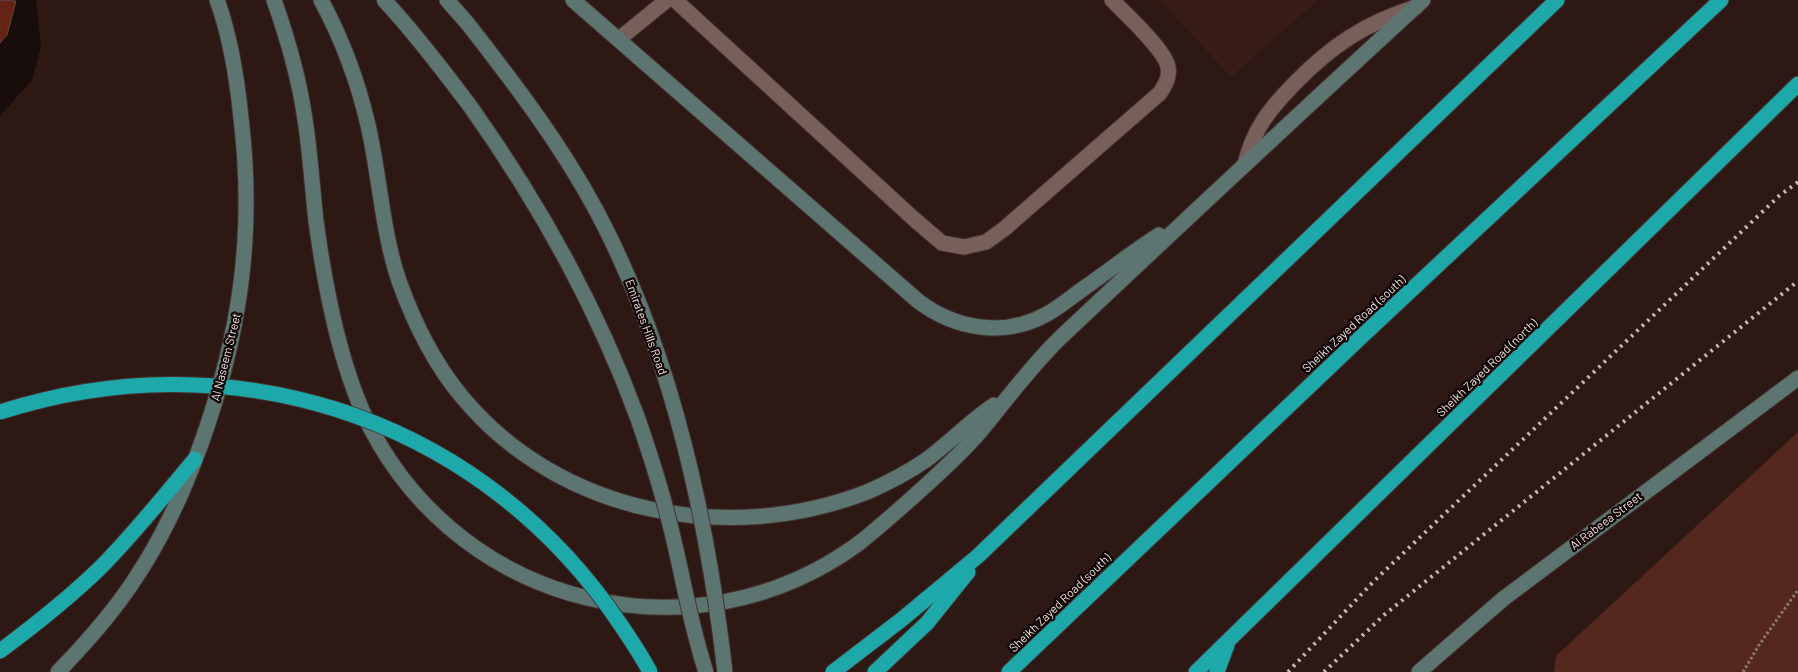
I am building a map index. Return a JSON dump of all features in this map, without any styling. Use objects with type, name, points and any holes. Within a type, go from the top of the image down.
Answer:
[{"type":"highway","points":[[833,672],[901,620],[978,556],[1557,0]]},
{"type":"highway","name":"Sheikh Zayed Road (south)","points":[[1009,672],[1720,0]]},
{"type":"highway","name":"Sheikh Zayed Road (north)","points":[[1196,672],[1798,84]]},
{"type":"highway","points":[[0,412],[69,393],[153,384],[195,384],[238,387],[280,394],[321,404],[400,433],[452,461],[494,490],[539,528],[569,558],[595,589],[622,626],[650,672]]},
{"type":"highway","points":[[0,651],[57,607],[99,568],[132,533],[195,458]]},
{"type":"highway","points":[[875,672],[927,623],[951,594],[978,556]]},
{"type":"highway","points":[[1217,672],[1229,641]]},
{"type":"main road","name":"Al Naseem Street","points":[[58,672],[84,646],[111,613],[135,579],[158,540],[178,501],[195,458],[213,410],[227,360],[238,310],[246,240],[246,154],[230,42],[217,0]]},
{"type":"main road","points":[[274,0],[292,56],[304,112],[323,271],[334,321],[357,399],[384,452],[401,478],[420,501],[442,522],[465,541],[516,573],[544,585],[602,602],[662,608],[722,603],[751,596],[808,574],[834,560],[883,524],[975,437],[1008,396],[1059,340],[1184,220],[1419,3]]},
{"type":"main road","points":[[321,0],[342,44],[368,125],[389,246],[399,281],[413,316],[445,374],[462,397],[503,439],[547,470],[596,494],[662,512],[731,518],[766,516],[800,511],[866,492],[898,478],[926,460],[969,423],[1008,396]]},
{"type":"main road","points":[[384,0],[448,76],[498,146],[553,233],[600,325],[638,420],[668,518],[690,618],[706,672]]},
{"type":"main road","name":"Emirates Hills Road","points":[[447,0],[468,24],[532,108],[570,165],[619,254],[639,301],[656,349],[688,464],[713,582],[725,672]]},
{"type":"main road","points":[[573,0],[918,301],[932,311],[955,322],[980,328],[997,328],[1014,326],[1046,314],[1136,250],[1184,220]]},
{"type":"main road","name":"Al Rabeea Street","points":[[1419,672],[1503,599],[1798,378]]},
{"type":"lane","points":[[619,39],[667,0]]},
{"type":"lane","points":[[676,0],[914,219],[942,243],[964,247],[986,242],[1004,229],[1160,93],[1167,81],[1168,68],[1164,55],[1112,0]]},
{"type":"lane","points":[[1245,164],[1254,135],[1261,122],[1280,99],[1318,60],[1374,22],[1419,3]]},
{"type":"path","points":[[1743,672],[1798,590]]},
{"type":"shaded area","points":[[1160,0],[1318,0],[1231,77]]},
{"type":"shaded area","points":[[1798,432],[1798,672],[1554,672],[1556,656]]},
{"type":"building","points":[[0,0],[16,1],[7,35],[0,43]]},
{"type":"railway","points":[[1288,672],[1374,581],[1779,196],[1798,182]]},
{"type":"railway","points":[[1324,672],[1384,615],[1798,281]]}]
